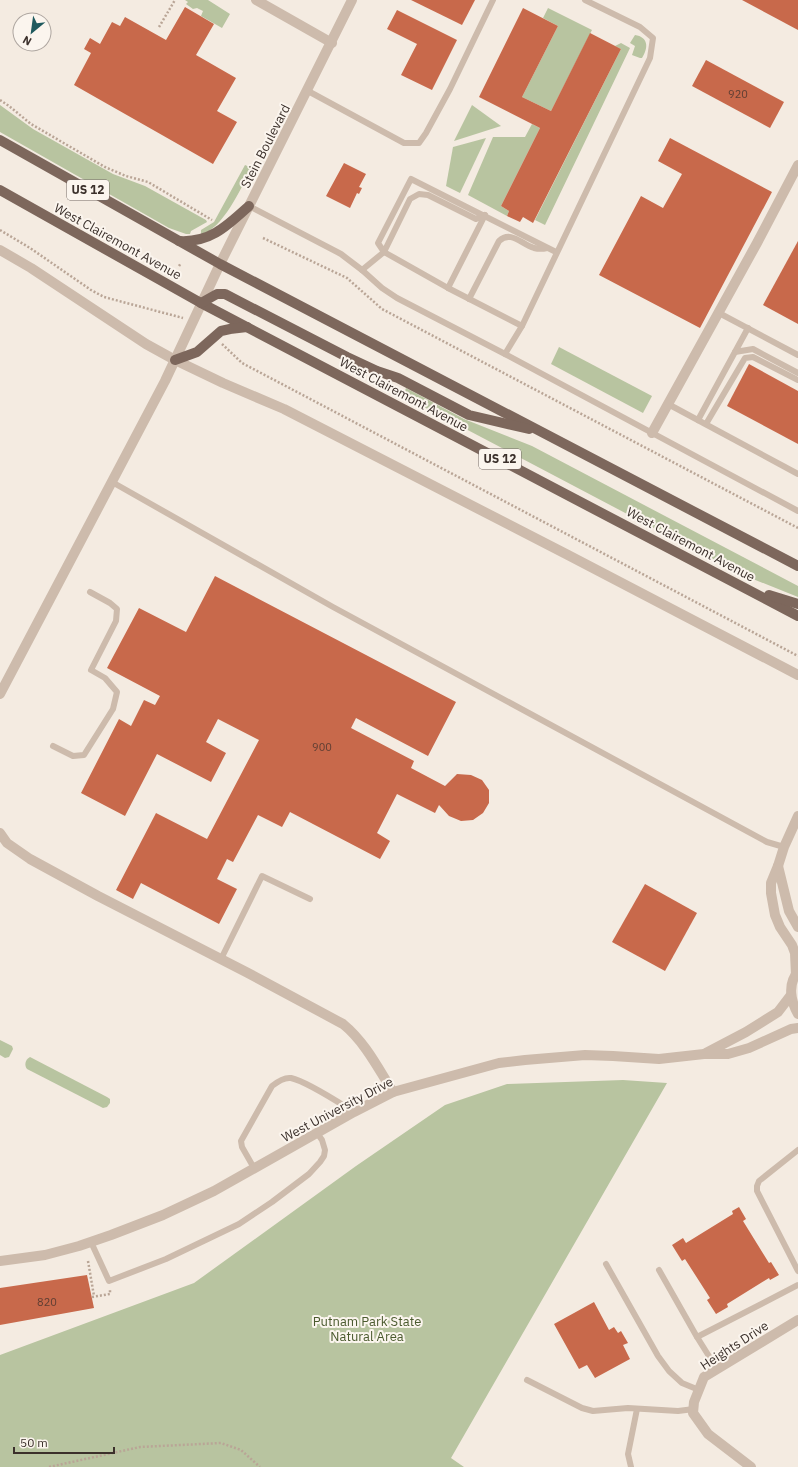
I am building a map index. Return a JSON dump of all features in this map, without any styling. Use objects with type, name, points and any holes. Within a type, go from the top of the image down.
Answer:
[{"type":"main road","name":"US 12","points":[[0,140],[220,264],[798,566]]},
{"type":"main road","name":"West Clairemont Avenue","points":[[0,190],[201,303],[798,616]]},
{"type":"main road","points":[[177,241],[191,241],[205,238],[225,226],[249,206]]},
{"type":"main road","points":[[201,303],[218,294],[224,294],[347,357],[377,371],[398,378],[469,415],[543,432]]},
{"type":"main road","points":[[175,360],[196,352],[223,330],[248,327]]},
{"type":"main road","points":[[751,591],[798,604]]},
{"type":"street","points":[[256,0],[332,43]]},
{"type":"street","name":"Stein Boulevard","points":[[0,694],[175,360],[220,264],[332,43],[352,0]]},
{"type":"street","points":[[652,433],[719,313],[798,165]]},
{"type":"street","points":[[0,250],[31,268],[146,344],[175,360],[223,383],[284,409],[562,551],[798,675]]},
{"type":"street","points":[[798,816],[784,847],[771,883],[772,905],[780,927],[792,945],[795,953],[797,973],[791,995],[794,1007],[798,1014]]},
{"type":"street","points":[[0,833],[7,842],[30,859],[98,896],[221,959],[348,1028],[362,1043],[393,1092]]},
{"type":"street","points":[[778,866],[789,911],[798,927]]},
{"type":"street","name":"West University Drive","points":[[704,1054],[746,1032],[778,1012],[791,995]]},
{"type":"street","name":"West University Drive","points":[[0,1262],[45,1255],[91,1242],[163,1215],[214,1191],[354,1112],[393,1092],[499,1063],[525,1060],[585,1056],[659,1059],[704,1054],[728,1054],[749,1048],[791,1029],[798,1028]]},
{"type":"street","name":"Heights Drive","points":[[694,1405],[704,1377],[798,1320]]},
{"type":"street","points":[[694,1405],[694,1413],[708,1434],[744,1465]]},
{"type":"lane","points":[[308,91],[404,143],[419,143],[450,89],[493,0]]},
{"type":"lane","points":[[505,354],[522,326],[556,252],[650,58],[653,38],[640,27],[585,0]]},
{"type":"lane","points":[[522,326],[448,288],[384,252],[378,243],[411,179],[556,252]]},
{"type":"lane","points":[[362,270],[384,252],[410,199],[419,194],[428,195],[476,219],[485,215]]},
{"type":"lane","points":[[249,206],[341,254],[382,288],[397,298],[505,354],[798,511]]},
{"type":"lane","points":[[448,288],[485,215]]},
{"type":"lane","points":[[469,299],[499,241],[504,237],[510,236],[536,249],[549,248]]},
{"type":"lane","points":[[719,313],[798,355]]},
{"type":"lane","points":[[698,420],[748,328]]},
{"type":"lane","points":[[735,352],[753,349],[798,373]]},
{"type":"lane","points":[[706,424],[745,358],[753,357],[798,380]]},
{"type":"lane","points":[[668,404],[798,474]]},
{"type":"lane","points":[[112,482],[333,606],[767,842],[784,847]]},
{"type":"lane","points":[[53,746],[73,756],[84,755],[113,709],[118,692],[105,678],[91,670],[116,622],[117,609],[110,603],[90,592]]},
{"type":"lane","points":[[221,959],[262,876],[310,899]]},
{"type":"lane","points":[[254,1168],[242,1147],[241,1141],[272,1086],[279,1080],[290,1078],[305,1084],[354,1112]]},
{"type":"lane","points":[[91,1242],[109,1281],[166,1258],[239,1224],[272,1202],[309,1174],[320,1162],[324,1156],[325,1150],[322,1140],[317,1133]]},
{"type":"lane","points":[[798,1150],[759,1181],[757,1191],[798,1271]]},
{"type":"lane","points":[[606,1264],[658,1356],[669,1371],[682,1383],[699,1390]]},
{"type":"lane","points":[[659,1270],[717,1369]]},
{"type":"lane","points":[[697,1337],[798,1285]]},
{"type":"lane","points":[[527,1380],[582,1408],[593,1411],[637,1409],[678,1411],[694,1405]]},
{"type":"lane","points":[[631,1467],[628,1454],[637,1409]]},
{"type":"path","points":[[159,27],[176,0]]},
{"type":"path","points":[[0,100],[31,124],[105,167],[126,176],[148,182],[212,220]]},
{"type":"path","points":[[0,230],[62,268],[91,290],[104,297],[173,314],[192,322]]},
{"type":"path","points":[[263,238],[346,278],[382,308],[798,528]]},
{"type":"path","points":[[214,336],[242,362],[798,656]]},
{"type":"path","points":[[86,1257],[88,1260],[93,1296],[110,1294],[109,1281]]},
{"type":"path","points":[[49,1467],[140,1447],[221,1443],[241,1450],[260,1467]]},
{"type":"green space","points":[[185,0],[208,0],[230,14],[222,28],[201,16],[203,11],[197,8],[193,9],[186,4],[188,2]]},
{"type":"green space","points":[[548,8],[592,30],[551,111],[522,97],[558,26],[543,18]]},
{"type":"green space","points":[[635,35],[643,38],[646,43],[646,50],[642,58],[632,55],[635,46],[630,43]]},
{"type":"green space","points":[[621,43],[630,48],[545,225],[535,220],[621,49],[615,46]]},
{"type":"green space","points":[[0,105],[33,129],[113,174],[145,186],[206,220],[207,222],[191,231],[190,234],[169,228],[0,132]]},
{"type":"green space","points":[[472,105],[501,126],[454,141]]},
{"type":"green space","points":[[532,124],[540,128],[501,206],[509,211],[507,216],[468,195],[493,137],[525,137]]},
{"type":"green space","points":[[486,138],[460,193],[446,186],[453,147]]},
{"type":"green space","points":[[245,165],[252,168],[231,207],[217,225],[209,231],[201,234],[201,230],[214,222]]},
{"type":"green space","points":[[559,347],[652,396],[643,413],[551,364]]},
{"type":"green space","points":[[406,388],[464,419],[532,446],[798,586],[798,597],[743,575],[403,396]]},
{"type":"green space","points":[[0,1040],[12,1046],[13,1049],[9,1057],[5,1058],[0,1055]]},
{"type":"green space","points":[[30,1057],[107,1097],[110,1099],[110,1103],[107,1107],[103,1108],[27,1069],[26,1063]]},
{"type":"green space","name":"Putnam Park State Natural Area","points":[[623,1080],[667,1083],[451,1458],[464,1467],[0,1467],[0,1355],[194,1283],[356,1166],[445,1105],[507,1084]]},
{"type":"building","points":[[411,0],[475,0],[462,25]]},
{"type":"building","points":[[742,0],[798,0],[798,30]]},
{"type":"building","points":[[185,7],[214,24],[196,55],[236,78],[217,111],[237,122],[213,164],[74,85],[91,53],[84,49],[90,38],[100,44],[112,22],[120,26],[125,17],[166,40]]},
{"type":"building","points":[[523,8],[558,26],[522,97],[551,111],[590,33],[621,49],[533,223],[523,217],[520,222],[507,216],[509,211],[501,206],[540,128],[479,97]]},
{"type":"building","points":[[397,10],[457,40],[432,90],[401,75],[417,44],[387,29]]},
{"type":"building","points":[[706,60],[784,102],[770,128],[692,86]]},
{"type":"building","points":[[670,138],[772,192],[700,328],[599,275],[641,196],[663,208],[682,174],[658,161]]},
{"type":"building","points":[[344,163],[366,174],[359,187],[362,188],[359,194],[357,193],[350,208],[326,196]]},
{"type":"building","points":[[798,241],[798,324],[763,305]]},
{"type":"building","points":[[749,364],[798,391],[798,444],[727,406]]},
{"type":"building","points":[[215,576],[456,702],[428,756],[356,718],[351,728],[414,761],[411,768],[445,786],[457,774],[471,775],[482,780],[489,790],[489,803],[483,813],[473,820],[461,821],[449,816],[439,805],[435,813],[397,794],[377,833],[390,841],[380,859],[290,812],[282,827],[258,815],[233,862],[227,859],[217,879],[237,889],[219,924],[141,883],[133,899],[116,890],[156,813],[207,839],[259,740],[218,719],[206,742],[226,753],[211,782],[157,754],[125,816],[81,793],[119,719],[131,726],[144,700],[155,705],[160,696],[107,668],[139,608],[186,632]]},
{"type":"building","points":[[645,884],[697,913],[665,971],[612,942]]},
{"type":"building","points":[[739,1207],[746,1219],[743,1221],[769,1263],[771,1262],[779,1275],[770,1280],[769,1278],[727,1304],[728,1307],[716,1314],[707,1300],[710,1298],[685,1259],[682,1261],[672,1245],[683,1238],[686,1243],[733,1214],[732,1211]]},
{"type":"building","points":[[87,1275],[94,1308],[0,1325],[0,1288]]},
{"type":"building","points":[[594,1302],[609,1330],[614,1327],[618,1333],[621,1331],[628,1343],[623,1345],[630,1359],[595,1378],[587,1365],[579,1369],[554,1324]]}]
